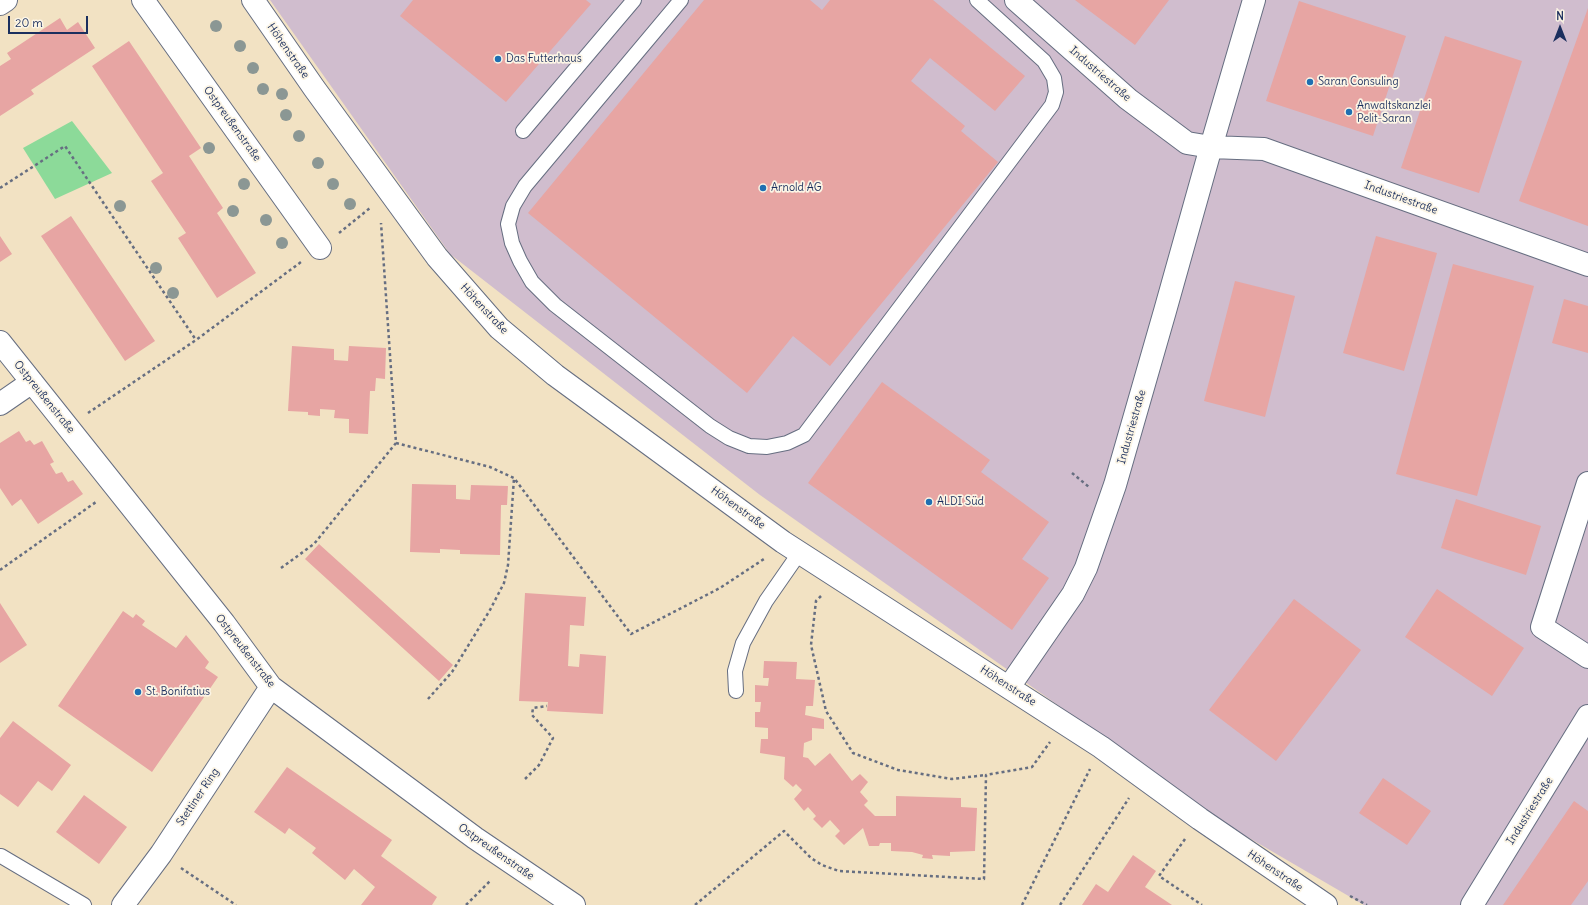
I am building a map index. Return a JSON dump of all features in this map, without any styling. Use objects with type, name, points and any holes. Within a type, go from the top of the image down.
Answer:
[{"type":"street","points":[[0,4],[6,0]]},
{"type":"street","name":"Ostpreußenstraße","points":[[143,0],[320,248]]},
{"type":"street","name":"Höhenstraße","points":[[253,0],[314,88],[385,197],[499,328],[555,375],[791,547],[1064,722],[1200,819],[1326,905]]},
{"type":"street","name":"Industriestraße","points":[[1016,0],[1128,99],[1187,143],[1211,147],[1264,149],[1588,265]]},
{"type":"street","name":"Industriestraße","points":[[1009,687],[1073,594],[1086,568],[1116,479],[1166,312],[1211,147],[1254,0]]},
{"type":"street","name":"Ostpreußenstraße","points":[[0,342],[224,623],[271,687],[509,862],[574,905]]},
{"type":"street","points":[[0,404],[32,382]]},
{"type":"street","points":[[1588,483],[1542,627],[1588,657]]},
{"type":"street","name":"Stettiner Ring","points":[[123,905],[161,854],[271,687]]},
{"type":"street","name":"Industriestraße","points":[[1472,905],[1588,716]]},
{"type":"lane","points":[[523,131],[634,0]]},
{"type":"lane","points":[[681,0],[525,186],[513,206],[508,224],[512,243],[532,282],[555,305],[710,426],[728,438],[749,446],[767,447],[787,443],[804,435],[1052,105],[1056,92],[1054,78],[1044,61],[977,0]]},
{"type":"lane","points":[[736,691],[735,671],[743,644],[766,601],[791,547]]},
{"type":"lane","points":[[1,856],[84,905]]},
{"type":"path","points":[[0,188],[65,146],[196,340]]},
{"type":"path","points":[[68,427],[196,340],[320,248],[385,197]]},
{"type":"path","points":[[281,568],[314,544],[396,443],[385,197]]},
{"type":"path","points":[[396,443],[490,467],[514,478],[631,634],[720,588],[774,552],[791,547]]},
{"type":"path","points":[[428,699],[452,672],[490,610],[504,583],[508,565],[514,478]]},
{"type":"path","points":[[0,570],[116,488]]},
{"type":"path","points":[[824,594],[816,601],[811,645],[826,710],[854,753],[898,770],[936,777],[952,779],[986,775],[1032,767],[1064,722]]},
{"type":"path","points":[[525,779],[539,765],[553,738],[532,715],[533,708],[548,706]]},
{"type":"path","points":[[1022,905],[1101,747]]},
{"type":"path","points":[[695,905],[784,831],[811,858],[822,865],[839,871],[984,879],[986,775]]},
{"type":"path","points":[[1060,905],[1142,778]]},
{"type":"path","points":[[1200,819],[1159,876],[1202,905]]},
{"type":"path","points":[[161,854],[236,905]]},
{"type":"path","points":[[466,905],[509,862]]},
{"type":"shaded area","points":[[270,0],[1588,0],[1588,905],[1364,905],[1232,828],[760,495],[450,254]]},
{"type":"green space","points":[[72,121],[112,173],[55,199],[23,148]]},
{"type":"building","name":"Das Futterhaus","points":[[413,0],[586,0],[591,4],[506,102],[400,16]]},
{"type":"building","name":"Arnold AG","points":[[704,0],[810,0],[822,10],[830,0],[933,0],[1025,76],[995,111],[930,58],[911,81],[965,126],[961,131],[998,162],[830,366],[793,336],[747,393],[528,213]]},
{"type":"building","points":[[1075,0],[1169,0],[1135,45]]},
{"type":"building","points":[[1299,1],[1406,36],[1373,136],[1266,101]]},
{"type":"building","points":[[1588,8],[1588,226],[1519,201]]},
{"type":"building","points":[[60,18],[67,30],[78,22],[95,48],[31,90],[34,94],[0,116],[0,66],[11,59],[7,53]]},
{"type":"building","points":[[1445,36],[1522,61],[1479,193],[1401,168]]},
{"type":"building","points":[[129,41],[201,148],[189,156],[223,208],[217,213],[256,273],[217,298],[178,238],[186,233],[151,181],[163,173],[92,66]]},
{"type":"building","points":[[71,216],[155,341],[125,361],[41,236]]},
{"type":"building","points":[[0,236],[12,254],[0,262]]},
{"type":"building","points":[[1376,236],[1437,253],[1404,371],[1343,353]]},
{"type":"building","points":[[1453,264],[1534,286],[1477,496],[1396,474]]},
{"type":"building","points":[[1235,281],[1295,296],[1265,417],[1204,401]]},
{"type":"building","points":[[1564,299],[1588,306],[1588,353],[1552,343]]},
{"type":"building","points":[[292,346],[334,349],[334,360],[348,361],[349,346],[386,348],[385,379],[376,378],[375,391],[370,391],[368,434],[349,433],[349,419],[334,418],[335,410],[320,409],[320,416],[308,415],[308,412],[288,411]]},
{"type":"building","name":"ALDI Süd","points":[[882,382],[990,460],[981,472],[1049,522],[1022,559],[1049,578],[1012,630],[808,483]]},
{"type":"building","points":[[19,431],[26,442],[30,440],[34,445],[42,441],[54,462],[50,464],[56,474],[62,472],[68,482],[73,480],[83,494],[38,524],[21,499],[12,506],[0,488],[0,443]]},
{"type":"building","points":[[412,484],[456,485],[456,499],[470,500],[471,485],[508,486],[507,505],[501,505],[500,555],[460,554],[460,550],[440,549],[440,553],[410,552]]},
{"type":"building","points":[[1456,499],[1541,526],[1526,575],[1441,548]]},
{"type":"building","points":[[319,544],[453,665],[439,681],[305,559]]},
{"type":"building","points":[[1437,589],[1524,648],[1492,696],[1405,637]]},
{"type":"building","points":[[525,593],[586,597],[584,626],[570,625],[568,666],[579,667],[580,654],[606,656],[603,714],[547,711],[548,702],[519,701]]},
{"type":"building","points":[[1294,599],[1361,650],[1276,761],[1209,710]]},
{"type":"building","points":[[0,603],[27,645],[0,663]]},
{"type":"building","name":"St. Bonifatius","points":[[123,611],[133,618],[136,614],[145,621],[142,625],[176,648],[186,635],[209,662],[205,668],[218,677],[152,772],[58,706]]},
{"type":"building","points":[[764,661],[797,662],[796,679],[815,680],[813,706],[806,706],[805,715],[824,719],[824,729],[812,728],[812,740],[804,743],[803,757],[808,758],[815,766],[830,753],[852,781],[860,774],[868,782],[860,792],[868,801],[864,805],[875,816],[896,816],[896,796],[961,798],[961,807],[977,808],[975,851],[950,852],[950,856],[932,855],[933,859],[922,858],[923,855],[912,852],[891,851],[891,843],[880,843],[879,846],[869,846],[863,828],[844,845],[835,836],[840,831],[830,820],[822,828],[813,819],[816,816],[808,807],[804,811],[794,799],[802,790],[796,784],[793,787],[784,779],[785,757],[760,753],[761,739],[768,739],[768,728],[755,727],[755,712],[760,712],[761,702],[755,702],[755,685],[768,686],[769,678],[763,678]]},
{"type":"building","points":[[13,721],[71,765],[52,791],[38,781],[18,807],[0,794],[0,738]]},
{"type":"building","points":[[287,767],[392,840],[381,856],[437,897],[432,905],[361,905],[375,887],[354,869],[345,880],[312,853],[316,848],[289,828],[285,834],[254,812]]},
{"type":"building","points":[[1383,778],[1431,811],[1407,845],[1359,813]]},
{"type":"building","points":[[84,795],[127,827],[99,864],[56,832]]},
{"type":"building","points":[[1574,801],[1588,811],[1588,881],[1571,905],[1503,905]]},
{"type":"building","points":[[1133,855],[1156,871],[1145,887],[1172,905],[1082,905],[1096,884],[1108,892]]},
{"type":"place","name":"Das Futterhaus","points":[[498,59]]},
{"type":"place","name":"Saran Consuling","points":[[1310,82]]},
{"type":"place","name":"Anwaltskanzlei Pelit-Saran","points":[[1349,112]]},
{"type":"place","name":"Arnold AG","points":[[763,188]]},
{"type":"place","name":"ALDI Süd","points":[[929,502]]},
{"type":"place","name":"St. Bonifatius","points":[[138,692]]}]
